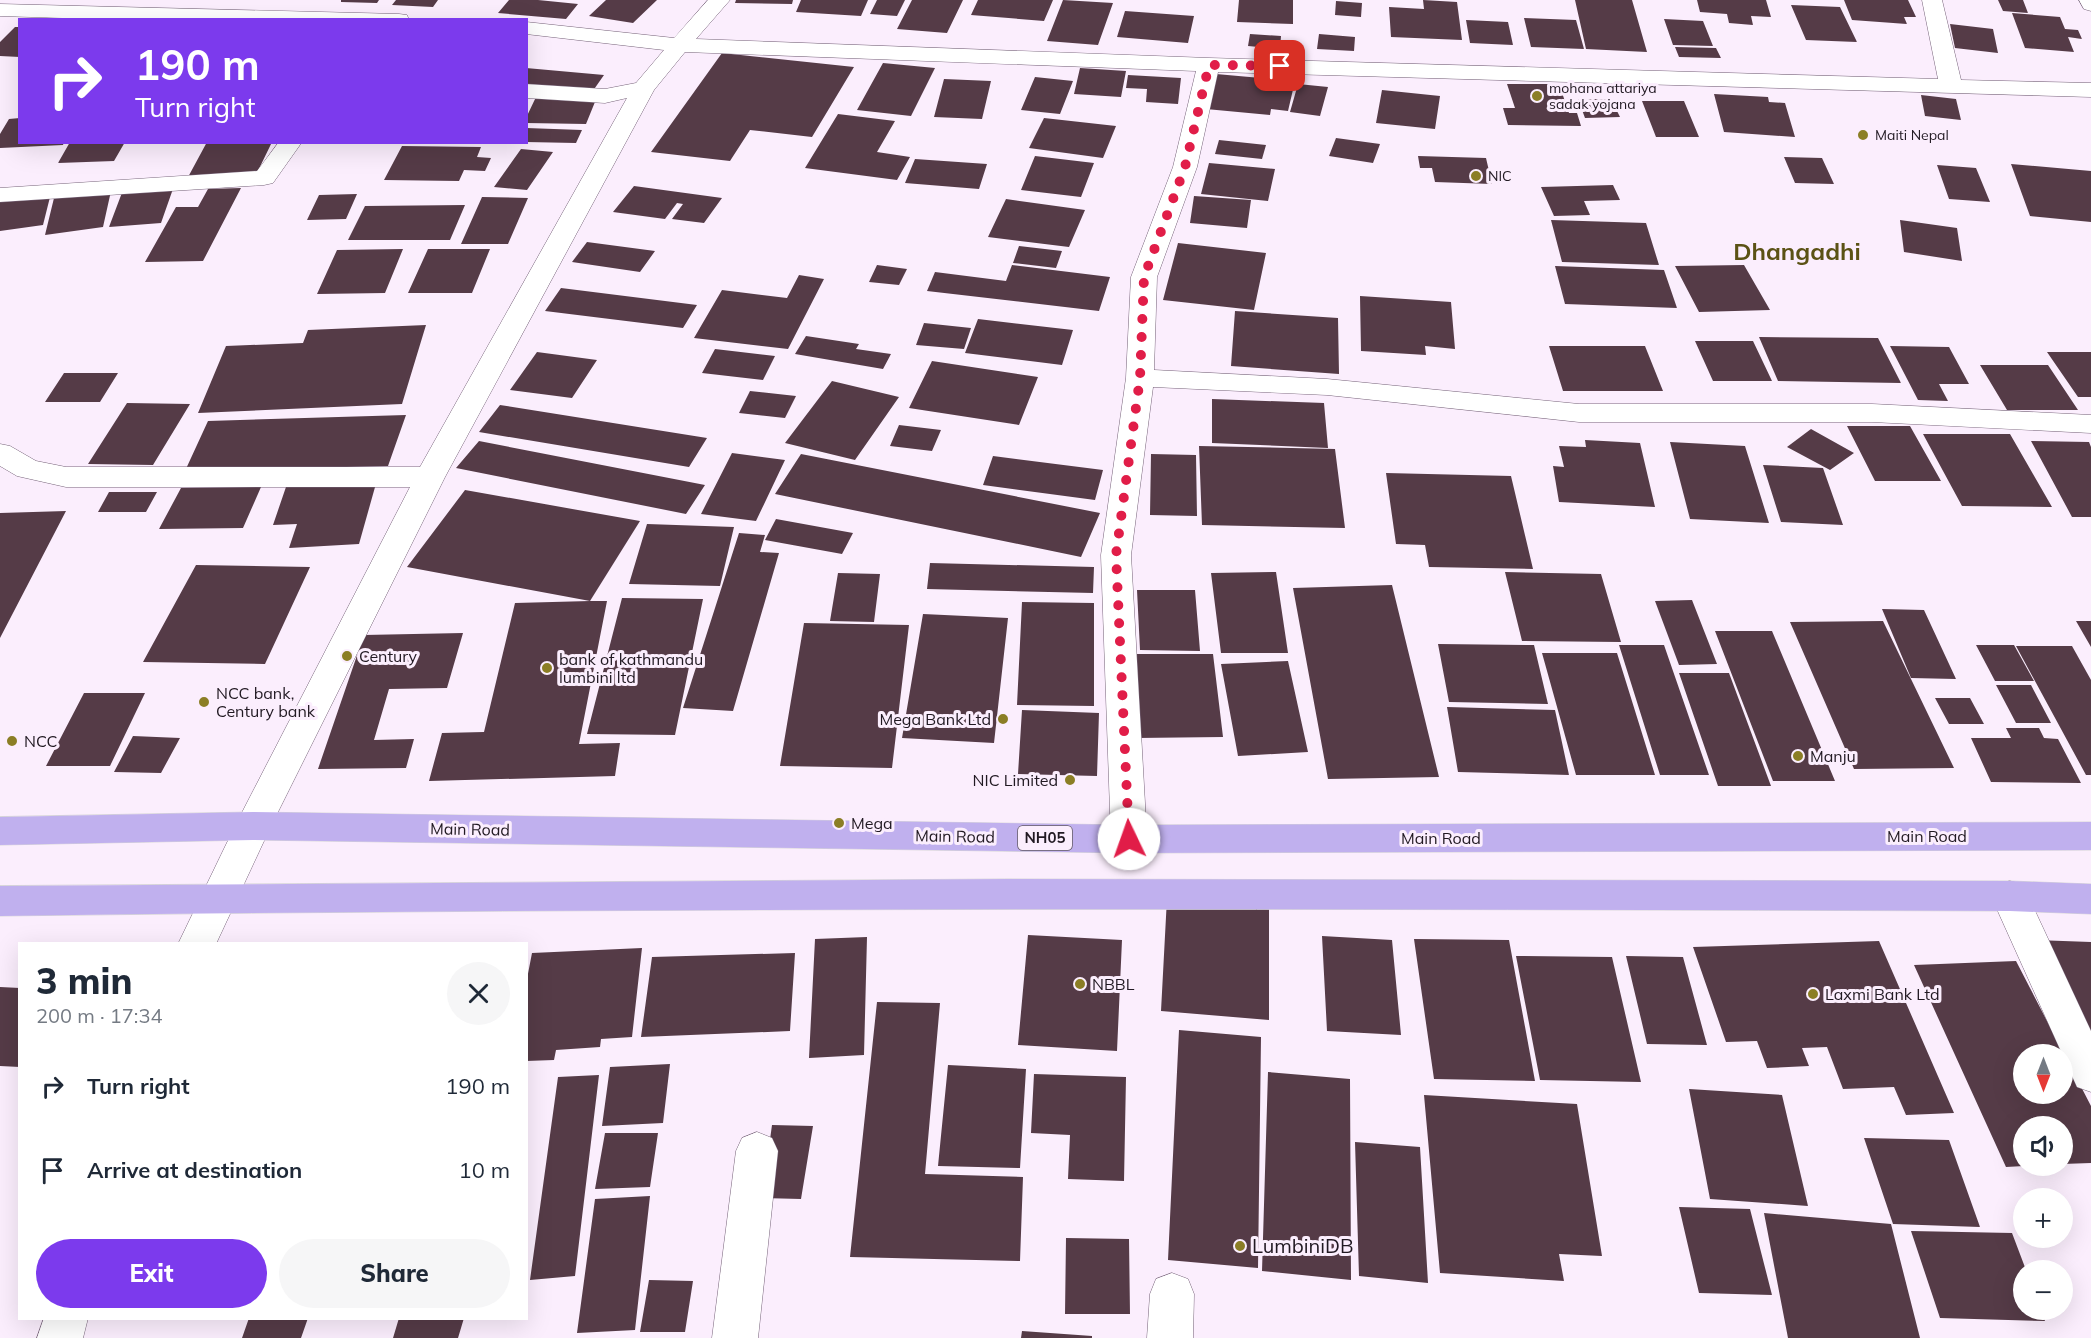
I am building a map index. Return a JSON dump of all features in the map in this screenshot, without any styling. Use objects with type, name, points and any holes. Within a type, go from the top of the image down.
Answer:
[{"type":"main road","name":"Main Road","points":[[0,831],[253,826],[1129,839],[2091,836]]},
{"type":"main road","points":[[0,901],[1136,893],[2010,896],[2091,899]]},
{"type":"street","points":[[198,942],[253,826],[430,477],[506,336],[644,88],[720,0]]},
{"type":"street","points":[[1932,0],[1951,86]]},
{"type":"street","points":[[2089,0],[2091,5]]},
{"type":"street","points":[[0,10],[234,8],[372,18]]},
{"type":"street","points":[[528,28],[679,45],[1209,65],[2091,90]]},
{"type":"street","points":[[1129,839],[1116,555],[1140,378],[1144,277],[1185,167],[1209,65]]},
{"type":"street","points":[[528,91],[605,96],[644,88]]},
{"type":"street","points":[[0,195],[264,178],[290,144]]},
{"type":"street","points":[[1140,378],[1327,387],[1579,413],[1872,413],[2091,424]]},
{"type":"street","points":[[0,453],[27,469],[66,477],[430,477]]},
{"type":"street","points":[[2010,896],[2091,1074]]},
{"type":"street","points":[[735,1338],[757,1151]]},
{"type":"street","points":[[1170,1338],[1172,1294]]},
{"type":"street","points":[[60,1338],[65,1320]]},
{"type":"building","points":[[341,0],[379,0],[377,3],[341,2]]},
{"type":"building","points":[[396,0],[438,0],[433,7],[392,5]]},
{"type":"building","points":[[509,0],[578,4],[566,19],[498,13]]},
{"type":"building","points":[[606,0],[657,0],[633,23],[589,16]]},
{"type":"building","points":[[736,0],[793,0],[792,4],[735,3]]},
{"type":"building","points":[[801,0],[868,0],[861,16],[796,12]]},
{"type":"building","points":[[877,0],[905,0],[897,16],[870,14]]},
{"type":"building","points":[[912,0],[963,0],[947,33],[897,29]]},
{"type":"building","points":[[978,0],[1053,0],[1044,21],[971,15]]},
{"type":"building","points":[[1063,0],[1113,3],[1098,45],[1047,41]]},
{"type":"building","points":[[1239,0],[1293,0],[1293,24],[1237,22]]},
{"type":"building","points":[[1423,0],[1457,2],[1462,40],[1391,37],[1389,7],[1424,9]]},
{"type":"building","points":[[1575,0],[1632,0],[1647,52],[1586,49]]},
{"type":"building","points":[[1697,0],[1766,0],[1771,17],[1751,16],[1753,25],[1729,23],[1727,14],[1700,12]]},
{"type":"building","points":[[1844,0],[1908,0],[1916,17],[1904,17],[1907,24],[1852,20]]},
{"type":"building","points":[[1998,0],[2023,0],[2028,13],[2003,11]]},
{"type":"building","points":[[1336,1],[1362,3],[1361,17],[1335,15]]},
{"type":"building","points":[[1791,5],[1840,7],[1857,42],[1806,40]]},
{"type":"building","points":[[1125,11],[1194,16],[1188,43],[1117,37]]},
{"type":"building","points":[[2012,13],[2060,17],[2065,29],[2078,30],[2082,39],[2068,37],[2074,52],[2025,48]]},
{"type":"building","points":[[1524,18],[1576,20],[1584,49],[1531,47]]},
{"type":"building","points":[[1664,19],[1703,21],[1713,46],[1673,45]]},
{"type":"building","points":[[1466,20],[1508,22],[1513,45],[1470,43]]},
{"type":"building","points":[[1950,24],[1993,29],[1998,53],[1955,48]]},
{"type":"building","points":[[15,27],[18,27],[18,57],[0,56],[0,42]]},
{"type":"building","points":[[1250,34],[1281,36],[1280,49],[1248,46]]},
{"type":"building","points":[[1319,34],[1355,37],[1354,51],[1317,49]]},
{"type":"building","points":[[1675,47],[1716,48],[1721,58],[1679,57]]},
{"type":"building","points":[[722,53],[854,67],[812,137],[750,130],[730,161],[651,152]]},
{"type":"building","points":[[883,63],[935,68],[911,116],[857,110]]},
{"type":"building","points":[[528,68],[604,75],[590,95],[528,89]]},
{"type":"building","points":[[1080,68],[1126,71],[1121,97],[1074,94]]},
{"type":"building","points":[[1216,74],[1295,81],[1288,111],[1271,109],[1270,115],[1206,109]]},
{"type":"building","points":[[1128,75],[1181,78],[1178,104],[1146,102],[1147,89],[1126,88]]},
{"type":"building","points":[[1035,77],[1073,81],[1060,114],[1021,110]]},
{"type":"building","points":[[944,79],[991,81],[982,119],[934,117]]},
{"type":"building","points":[[1298,84],[1328,87],[1320,116],[1290,112]]},
{"type":"building","name":"mohana attariya sadak yojana","points":[[1507,84],[1559,84],[1569,113],[1577,113],[1581,126],[1508,125],[1503,108],[1515,108]]},
{"type":"building","points":[[1382,90],[1440,96],[1435,129],[1376,123]]},
{"type":"building","points":[[1714,94],[1768,97],[1769,102],[1785,103],[1795,137],[1724,132]]},
{"type":"building","points":[[1921,95],[1956,99],[1961,120],[1925,116]]},
{"type":"building","points":[[536,97],[597,97],[586,124],[528,123],[528,114]]},
{"type":"building","points":[[1578,99],[1611,99],[1620,117],[1585,118]]},
{"type":"building","points":[[1642,101],[1684,101],[1699,137],[1656,137]]},
{"type":"building","points":[[838,114],[895,121],[877,152],[910,157],[897,180],[805,168]]},
{"type":"building","points":[[18,118],[18,144],[63,145],[0,148],[0,134],[9,119]]},
{"type":"building","points":[[1044,118],[1116,126],[1103,158],[1029,148]]},
{"type":"building","points":[[528,128],[582,130],[576,143],[528,142]]},
{"type":"building","points":[[1336,138],[1380,144],[1373,163],[1329,156]]},
{"type":"building","points":[[1219,140],[1266,145],[1262,159],[1215,154]]},
{"type":"building","points":[[69,144],[124,144],[114,161],[58,163]]},
{"type":"building","points":[[206,144],[271,144],[255,177],[187,179]]},
{"type":"building","points":[[402,146],[481,147],[477,157],[491,158],[485,171],[464,170],[459,181],[384,180]]},
{"type":"building","points":[[521,149],[553,152],[527,190],[494,187]]},
{"type":"building","points":[[1035,156],[1094,163],[1081,197],[1021,190]]},
{"type":"building","points":[[1418,156],[1486,158],[1492,184],[1435,182],[1432,168],[1420,168]]},
{"type":"building","points":[[1784,157],[1822,158],[1834,184],[1795,183]]},
{"type":"building","points":[[915,159],[987,164],[979,189],[905,183]]},
{"type":"building","points":[[1209,163],[1275,169],[1268,201],[1201,194]]},
{"type":"building","points":[[2011,164],[2091,171],[2091,222],[2030,216]]},
{"type":"building","points":[[1937,165],[1976,168],[1990,202],[1949,199]]},
{"type":"building","points":[[1613,185],[1620,200],[1584,201],[1590,215],[1554,216],[1541,187]]},
{"type":"building","points":[[174,186],[161,223],[109,227],[123,190]]},
{"type":"building","points":[[634,186],[722,198],[704,223],[672,219],[683,204],[677,203],[665,219],[613,212]]},
{"type":"building","points":[[241,188],[203,261],[145,262],[176,207],[198,207],[208,189]]},
{"type":"building","points":[[111,191],[103,227],[45,235],[54,198]]},
{"type":"building","points":[[51,193],[43,225],[0,231],[0,199]]},
{"type":"building","points":[[357,194],[346,219],[307,220],[319,195]]},
{"type":"building","points":[[1194,196],[1251,200],[1247,228],[1190,223]]},
{"type":"building","points":[[482,197],[528,198],[508,244],[461,244]]},
{"type":"building","points":[[1006,199],[1085,210],[1069,247],[988,237]]},
{"type":"building","points":[[465,205],[450,240],[348,240],[365,206]]},
{"type":"building","points":[[1551,220],[1646,223],[1659,265],[1562,262]]},
{"type":"building","points":[[1900,220],[1957,228],[1962,261],[1904,252]]},
{"type":"building","points":[[587,242],[655,251],[640,272],[572,262]]},
{"type":"building","points":[[1178,243],[1266,253],[1254,310],[1163,300]]},
{"type":"building","points":[[1019,246],[1062,251],[1056,268],[1013,263]]},
{"type":"building","points":[[403,249],[385,293],[317,294],[337,250]]},
{"type":"building","points":[[428,249],[490,249],[472,293],[408,293]]},
{"type":"building","points":[[877,265],[907,269],[899,285],[869,282]]},
{"type":"building","points":[[1012,265],[1110,277],[1099,311],[927,291],[935,272],[1006,281]]},
{"type":"building","points":[[1744,265],[1770,310],[1699,312],[1675,266]]},
{"type":"building","points":[[1555,266],[1664,270],[1677,308],[1565,304]]},
{"type":"building","points":[[799,275],[824,279],[788,349],[694,338],[722,290],[787,298]]},
{"type":"building","points":[[561,288],[697,305],[683,328],[545,311]]},
{"type":"building","points":[[1360,296],[1451,302],[1455,349],[1425,346],[1426,355],[1361,351]]},
{"type":"building","points":[[1235,311],[1338,318],[1339,374],[1231,366]]},
{"type":"building","points":[[978,319],[1073,330],[1062,365],[965,353]]},
{"type":"building","points":[[924,323],[971,328],[964,349],[916,345]]},
{"type":"building","points":[[426,325],[402,404],[198,413],[226,346],[303,343],[308,330]]},
{"type":"building","points":[[806,336],[859,344],[856,349],[891,354],[883,369],[795,354]]},
{"type":"building","points":[[1759,337],[1878,338],[1901,383],[1778,381]]},
{"type":"building","points":[[1695,341],[1753,341],[1772,381],[1713,381]]},
{"type":"building","points":[[1549,346],[1645,346],[1663,391],[1563,391]]},
{"type":"building","points":[[1890,346],[1949,347],[1969,384],[1939,384],[1948,401],[1918,400]]},
{"type":"building","points":[[715,349],[775,356],[763,380],[702,373]]},
{"type":"building","points":[[537,352],[597,360],[572,398],[510,390]]},
{"type":"building","points":[[2047,352],[2091,352],[2091,397],[2078,397]]},
{"type":"building","points":[[932,361],[1038,377],[1019,425],[909,408]]},
{"type":"building","points":[[1980,365],[2048,365],[2078,410],[2007,410]]},
{"type":"building","points":[[64,373],[118,373],[100,402],[45,402]]},
{"type":"building","points":[[832,381],[899,397],[855,460],[785,443]]},
{"type":"building","points":[[750,391],[796,396],[785,418],[739,413]]},
{"type":"building","points":[[1212,399],[1324,403],[1328,448],[1212,443]]},
{"type":"building","points":[[127,403],[190,404],[153,465],[88,464]]},
{"type":"building","points":[[500,405],[707,438],[689,467],[479,432]]},
{"type":"building","points":[[406,415],[388,466],[185,471],[208,421]]},
{"type":"building","points":[[899,425],[941,430],[932,451],[890,446]]},
{"type":"building","points":[[1847,426],[1910,426],[1941,481],[1875,481]]},
{"type":"building","points":[[1811,429],[1854,453],[1830,470],[1787,447]]},
{"type":"building","points":[[1923,434],[2010,434],[2052,507],[1962,506]]},
{"type":"building","points":[[1585,440],[1640,443],[1655,507],[1559,502],[1553,466],[1564,467],[1559,446],[1586,447]]},
{"type":"building","points":[[479,441],[705,485],[686,514],[456,468]]},
{"type":"building","points":[[2031,441],[2089,442],[2091,447],[2091,517],[2072,517]]},
{"type":"building","points":[[1670,442],[1745,446],[1769,523],[1690,519]]},
{"type":"building","points":[[1199,446],[1335,449],[1345,528],[1202,525]]},
{"type":"building","points":[[732,453],[785,460],[756,521],[701,514]]},
{"type":"building","points":[[801,454],[1100,513],[1081,557],[775,494]]},
{"type":"building","points":[[1151,454],[1196,455],[1197,516],[1150,515]]},
{"type":"building","points":[[993,456],[1103,470],[1095,500],[983,485]]},
{"type":"building","points":[[1763,465],[1823,468],[1843,525],[1781,522]]},
{"type":"building","points":[[1386,473],[1511,476],[1533,569],[1429,567],[1425,545],[1396,544]]},
{"type":"building","points":[[377,480],[359,544],[289,548],[297,524],[273,525],[287,484]]},
{"type":"building","points":[[261,487],[243,528],[159,529],[181,488]]},
{"type":"building","points":[[465,490],[640,521],[590,601],[407,567]]},
{"type":"building","points":[[109,492],[157,492],[146,512],[98,512]]},
{"type":"building","points":[[66,511],[0,638],[0,513]]},
{"type":"building","points":[[776,519],[853,533],[842,554],[765,540]]},
{"type":"building","points":[[647,524],[734,527],[720,586],[629,584]]},
{"type":"building","points":[[739,533],[765,535],[760,552],[779,553],[733,711],[683,708]]},
{"type":"building","points":[[930,563],[1094,567],[1093,593],[927,589]]},
{"type":"building","points":[[196,565],[310,567],[265,664],[143,662]]},
{"type":"building","points":[[1276,572],[1288,653],[1221,653],[1211,573]]},
{"type":"building","points":[[1505,572],[1601,574],[1621,642],[1522,641]]},
{"type":"building","points":[[838,573],[880,574],[874,622],[830,621]]},
{"type":"building","points":[[1392,585],[1439,777],[1328,779],[1293,588]]},
{"type":"building","points":[[1137,590],[1195,590],[1200,651],[1140,650]]},
{"type":"building","points":[[622,598],[703,599],[675,735],[587,734]]},
{"type":"building","points":[[1692,600],[1717,664],[1679,665],[1655,601]]},
{"type":"building","name":"bank of kathmandu lumbini ltd","points":[[607,601],[579,744],[620,743],[615,776],[429,781],[442,733],[484,732],[515,603]]},
{"type":"building","points":[[1022,602],[1094,603],[1094,706],[1017,705]]},
{"type":"building","points":[[1882,609],[1924,610],[1956,679],[1911,678]]},
{"type":"building","points":[[923,614],[1008,618],[994,743],[902,738]]},
{"type":"building","points":[[1883,621],[1954,768],[1854,769],[1790,622]]},
{"type":"building","points":[[2076,621],[2091,621],[2091,647]]},
{"type":"building","points":[[804,623],[909,625],[892,768],[780,766]]},
{"type":"building","points":[[1715,631],[1772,631],[1835,781],[1773,781]]},
{"type":"building","points":[[463,633],[447,688],[389,689],[374,740],[414,739],[406,768],[318,769],[364,635]]},
{"type":"building","points":[[1438,644],[1534,645],[1548,704],[1449,702]]},
{"type":"building","points":[[1619,645],[1664,645],[1709,775],[1660,775]]},
{"type":"building","points":[[1976,645],[2014,645],[2034,681],[1995,681]]},
{"type":"building","points":[[2016,646],[2072,646],[2091,680],[2091,775],[2086,775]]},
{"type":"building","points":[[1542,653],[1617,653],[1655,775],[1576,775]]},
{"type":"building","points":[[1130,654],[1213,654],[1223,737],[1136,738]]},
{"type":"building","points":[[1288,661],[1308,752],[1238,756],[1221,664]]},
{"type":"building","points":[[1679,673],[1729,673],[1771,786],[1718,786]]},
{"type":"building","points":[[1996,685],[2031,685],[2051,723],[2016,723]]},
{"type":"building","points":[[84,693],[145,693],[110,766],[46,766]]},
{"type":"building","points":[[1935,698],[1970,698],[1984,724],[1949,724]]},
{"type":"building","points":[[1447,707],[1555,710],[1569,775],[1458,772]]},
{"type":"building","points":[[1022,710],[1099,713],[1097,776],[1018,774]]},
{"type":"building","points":[[2006,728],[2039,728],[2044,738],[2058,739],[2081,783],[1991,782],[1971,738],[2011,738]]},
{"type":"building","points":[[133,736],[180,738],[161,773],[114,772]]},
{"type":"building","points":[[1167,898],[1269,905],[1269,1020],[1161,1011]]},
{"type":"building","points":[[1028,935],[1122,940],[1117,1051],[1018,1045]]},
{"type":"building","points":[[1322,936],[1392,940],[1401,1035],[1327,1031]]},
{"type":"building","points":[[867,937],[864,1055],[809,1058],[815,939]]},
{"type":"building","points":[[1414,939],[1509,940],[1535,1081],[1434,1079]]},
{"type":"building","points":[[2035,940],[2091,942],[2091,1054]]},
{"type":"building","points":[[1879,941],[1954,1113],[1906,1115],[1894,1087],[1843,1089],[1827,1047],[1802,1048],[1809,1066],[1767,1068],[1757,1041],[1726,1042],[1693,947]]},
{"type":"building","points":[[642,948],[632,1037],[601,1039],[600,1047],[556,1050],[554,1060],[528,1061],[528,974],[532,953]]},
{"type":"building","points":[[795,953],[790,1031],[641,1037],[652,957]]},
{"type":"building","points":[[1516,956],[1612,957],[1641,1082],[1540,1080]]},
{"type":"building","points":[[1626,956],[1683,957],[1707,1045],[1647,1044]]},
{"type":"building","points":[[2016,961],[2059,1044],[2013,1044],[2013,1104],[2073,1104],[2073,1071],[2091,1106],[2091,1163],[2073,1164],[2073,1116],[2013,1116],[2013,1167],[2006,1167],[1914,965]]},
{"type":"building","points":[[0,987],[18,988],[18,1067],[0,1066]]},
{"type":"building","points":[[877,1002],[940,1003],[925,1174],[1023,1177],[1020,1261],[850,1257]]},
{"type":"building","points":[[1179,1030],[1261,1037],[1258,1268],[1168,1260]]},
{"type":"building","points":[[670,1064],[663,1123],[602,1126],[610,1067]]},
{"type":"building","points":[[948,1065],[1026,1069],[1020,1168],[938,1166]]},
{"type":"building","points":[[1268,1072],[1350,1079],[1351,1280],[1262,1271]]},
{"type":"building","points":[[1034,1074],[1126,1077],[1124,1181],[1068,1179],[1070,1135],[1031,1133]]},
{"type":"building","points":[[599,1075],[575,1276],[530,1280],[558,1077]]},
{"type":"building","points":[[1689,1089],[1782,1095],[1808,1206],[1710,1199]]},
{"type":"building","points":[[1424,1095],[1577,1104],[1602,1256],[1559,1254],[1564,1281],[1440,1273]]},
{"type":"building","points":[[772,1125],[813,1126],[801,1199],[762,1198]]},
{"type":"building","points":[[605,1133],[658,1133],[650,1187],[595,1189]]},
{"type":"building","points":[[1864,1138],[1949,1140],[1980,1227],[1893,1224]]},
{"type":"building","points":[[1355,1142],[1420,1147],[1428,1283],[1359,1276]]},
{"type":"building","points":[[650,1196],[635,1330],[577,1333],[595,1199]]},
{"type":"building","points":[[1679,1207],[1750,1209],[1772,1295],[1699,1293]]},
{"type":"building","points":[[1764,1213],[1891,1224],[1920,1338],[1788,1338]]},
{"type":"building","points":[[1911,1231],[2012,1233],[2013,1248],[2018,1248],[2022,1260],[2013,1260],[2013,1320],[2045,1321],[1940,1318]]},
{"type":"building","points":[[1066,1238],[1129,1239],[1130,1314],[1065,1314]]},
{"type":"building","points":[[649,1280],[693,1281],[685,1332],[640,1332]]},
{"type":"building","points":[[248,1320],[307,1320],[301,1338],[242,1338]]},
{"type":"building","points":[[398,1320],[463,1320],[458,1338],[393,1338]]},
{"type":"building","points":[[1022,1331],[1092,1336],[1092,1338],[1021,1338]]},
{"type":"place","name":"mohana attariya sadak yojana","points":[[1537,96]]},
{"type":"place","name":"Maiti Nepal","points":[[1863,135]]},
{"type":"place","name":"NIC","points":[[1476,176]]},
{"type":"place","name":"Century","points":[[347,656]]},
{"type":"place","name":"bank of kathmandu lumbini ltd","points":[[547,668]]},
{"type":"place","name":"NCC bank, Century bank","points":[[204,702]]},
{"type":"place","name":"Mega Bank Ltd","points":[[1003,719]]},
{"type":"place","name":"NCC","points":[[12,741]]},
{"type":"place","name":"Manju","points":[[1798,756]]},
{"type":"place","name":"NIC Limited","points":[[1070,780]]},
{"type":"place","name":"Mega","points":[[839,823]]},
{"type":"place","name":"NBBL","points":[[1080,984]]},
{"type":"place","name":"Laxmi Bank Ltd","points":[[1813,994]]},
{"type":"place","name":"LumbiniDB","points":[[1240,1246]]},
{"type":"district","name":"Dhangadhi","points":[[1797,252]]},
{"type":"route","points":[[1129,839],[1116,555],[1140,378],[1144,277],[1185,167],[1203,100],[1209,65],[1280,66]]}]
